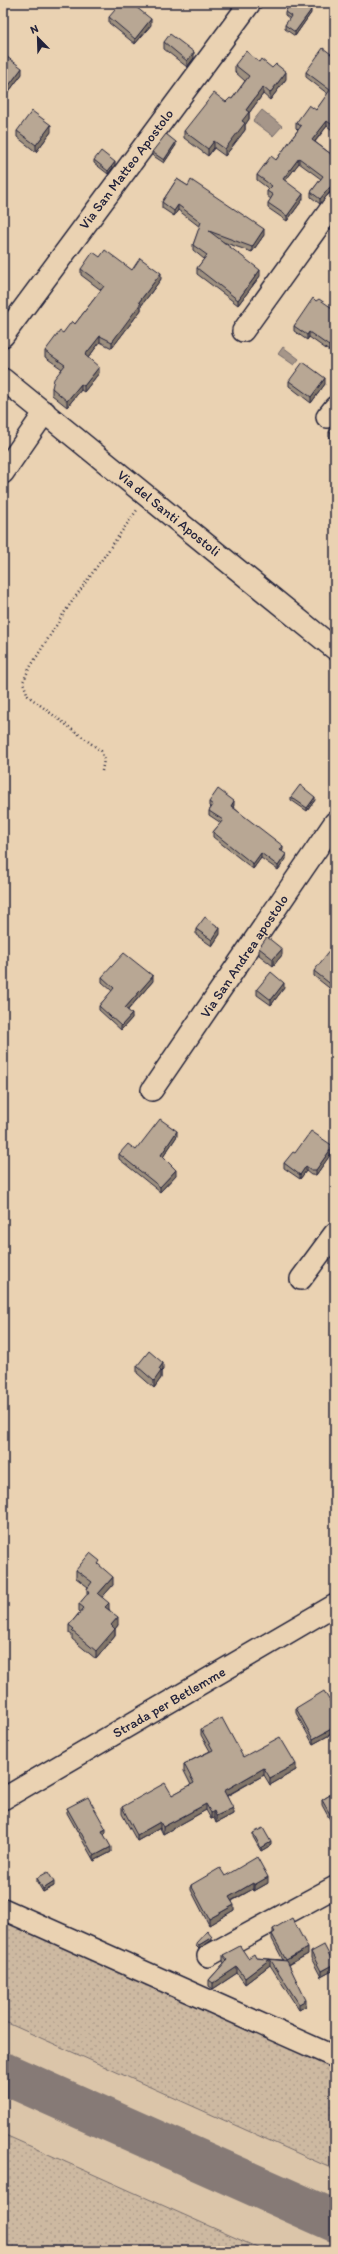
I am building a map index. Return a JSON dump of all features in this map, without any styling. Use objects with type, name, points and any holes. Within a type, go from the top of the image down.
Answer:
[{"type":"street","name":"Via San Matteo Apostolo","points":[[3,336],[250,3]]},
{"type":"street","points":[[243,332],[335,202]]},
{"type":"street","name":"Via del Santi Apostoli","points":[[3,379],[335,649]]},
{"type":"street","points":[[3,473],[45,412]]},
{"type":"street","name":"Via San Andrea apostolo","points":[[152,1090],[335,822]]},
{"type":"street","points":[[301,1279],[335,1233]]},
{"type":"street","name":"Strada per Betlemme","points":[[5,1798],[335,1605]]},
{"type":"street","points":[[208,1956],[335,1887]]},
{"type":"street","points":[[3,1908],[335,2057]]},
{"type":"path","points":[[102,771],[104,760],[101,751],[28,696],[23,682],[29,669],[64,613],[147,495]]},
{"type":"shaded area","points":[[262,110],[282,126],[273,136],[253,121]]},
{"type":"shaded area","points":[[283,347],[299,359],[294,365],[278,354]]},
{"type":"shaded area","points":[[3,1898],[335,2046],[335,2251],[3,2251]]},
{"type":"shaded area","points":[[3,1919],[335,2067],[335,2170],[3,2021]]},
{"type":"shaded area","points":[[3,2134],[265,2251],[3,2251]]},
{"type":"building","points":[[121,3],[131,3],[151,19],[135,39],[109,17]]},
{"type":"building","points":[[291,3],[302,3],[311,10],[295,32],[285,25],[291,16],[285,12]]},
{"type":"building","points":[[170,34],[194,52],[187,61],[164,42]]},
{"type":"building","points":[[323,48],[335,57],[335,127],[327,121],[312,140],[335,157],[335,186],[330,187],[320,199],[311,192],[323,176],[299,158],[283,179],[303,194],[287,216],[268,203],[273,195],[267,191],[272,186],[257,175],[271,156],[276,160],[301,126],[296,123],[309,105],[316,110],[330,90],[306,72]]},
{"type":"building","points":[[246,51],[259,62],[261,59],[272,68],[276,64],[286,72],[270,93],[263,87],[246,110],[249,112],[242,121],[245,123],[225,149],[214,141],[208,149],[184,131],[214,93],[226,102],[230,98],[232,99],[249,76],[235,65]]},
{"type":"building","points":[[3,54],[22,68],[7,88],[3,85]]},
{"type":"building","points":[[32,111],[51,125],[36,145],[17,131]]},
{"type":"building","points":[[166,134],[176,142],[164,160],[152,152]]},
{"type":"building","points":[[101,151],[115,162],[108,171],[94,160]]},
{"type":"building","points":[[177,179],[188,186],[191,180],[264,229],[252,247],[209,231],[260,270],[238,300],[197,268],[207,255],[193,245],[201,222],[178,205],[174,211],[162,202]]},
{"type":"building","points":[[105,250],[132,270],[140,258],[161,273],[112,342],[100,336],[85,355],[99,367],[84,386],[81,384],[67,401],[52,388],[54,379],[65,365],[45,351],[60,331],[63,333],[72,321],[75,324],[104,286],[81,269],[93,252],[100,257]]},
{"type":"building","points":[[313,298],[316,301],[319,299],[335,310],[335,337],[329,346],[309,332],[307,335],[294,326]]},
{"type":"building","points":[[303,362],[325,378],[311,397],[289,381]]},
{"type":"building","points":[[335,424],[335,436],[329,432]]},
{"type":"building","points":[[300,785],[315,797],[307,808],[291,797]]},
{"type":"building","points":[[218,789],[234,801],[231,806],[283,846],[280,850],[286,854],[278,866],[261,853],[253,864],[213,832],[223,820],[209,811],[213,805],[209,802]]},
{"type":"building","points":[[205,917],[220,928],[212,940],[196,929]]},
{"type":"building","points":[[267,937],[282,949],[273,959],[259,948]]},
{"type":"building","points":[[330,950],[335,954],[335,983],[333,986],[314,971]]},
{"type":"building","points":[[124,953],[153,976],[125,1008],[132,1014],[121,1026],[99,1006],[114,988],[102,977]]},
{"type":"building","points":[[271,972],[284,983],[271,1000],[257,989]]},
{"type":"building","points":[[160,1119],[177,1131],[161,1155],[176,1170],[160,1187],[119,1154],[128,1144],[136,1150]]},
{"type":"building","points":[[311,1131],[333,1146],[316,1170],[311,1170],[306,1166],[300,1175],[284,1163],[293,1152],[295,1153]]},
{"type":"building","points":[[149,1351],[163,1363],[159,1369],[161,1371],[154,1381],[137,1366]]},
{"type":"building","points":[[90,1553],[100,1561],[98,1564],[113,1577],[98,1594],[109,1603],[105,1607],[118,1617],[111,1625],[115,1629],[96,1651],[72,1631],[74,1629],[69,1625],[84,1608],[79,1604],[89,1592],[87,1589],[92,1582],[76,1570]]},
{"type":"building","points":[[324,1691],[335,1710],[335,1727],[313,1739],[296,1708]]},
{"type":"building","points":[[222,1718],[243,1757],[280,1737],[296,1764],[270,1778],[264,1768],[224,1791],[233,1808],[216,1816],[214,1811],[211,1813],[206,1804],[163,1827],[160,1822],[137,1835],[122,1807],[165,1783],[172,1795],[194,1783],[184,1764],[213,1750],[201,1729]]},
{"type":"building","points":[[335,1792],[335,1823],[322,1800]]},
{"type":"building","points":[[88,1797],[106,1829],[102,1831],[111,1847],[94,1856],[67,1808]]},
{"type":"building","points":[[263,1828],[271,1842],[261,1848],[253,1833]]},
{"type":"building","points":[[257,1857],[268,1877],[254,1885],[253,1883],[229,1897],[234,1905],[209,1919],[191,1885],[220,1868],[225,1876]]},
{"type":"building","points":[[48,1872],[54,1882],[43,1889],[37,1878]]},
{"type":"building","points":[[292,1918],[308,1948],[286,1960],[272,1934],[275,1932],[273,1929]]},
{"type":"building","points":[[207,1931],[212,1937],[199,1945],[196,1943]]},
{"type":"building","points":[[324,1945],[334,1964],[321,1971],[311,1952]]},
{"type":"building","points":[[240,1946],[248,1958],[254,1954],[256,1958],[270,1959],[245,1978],[237,1967],[213,1983],[209,1980],[227,1960],[223,1955]]},
{"type":"building","points":[[270,1959],[287,1961],[306,2000],[299,2004]]},
{"type":"taxiway","points":[[3,2073],[335,2221]]}]
